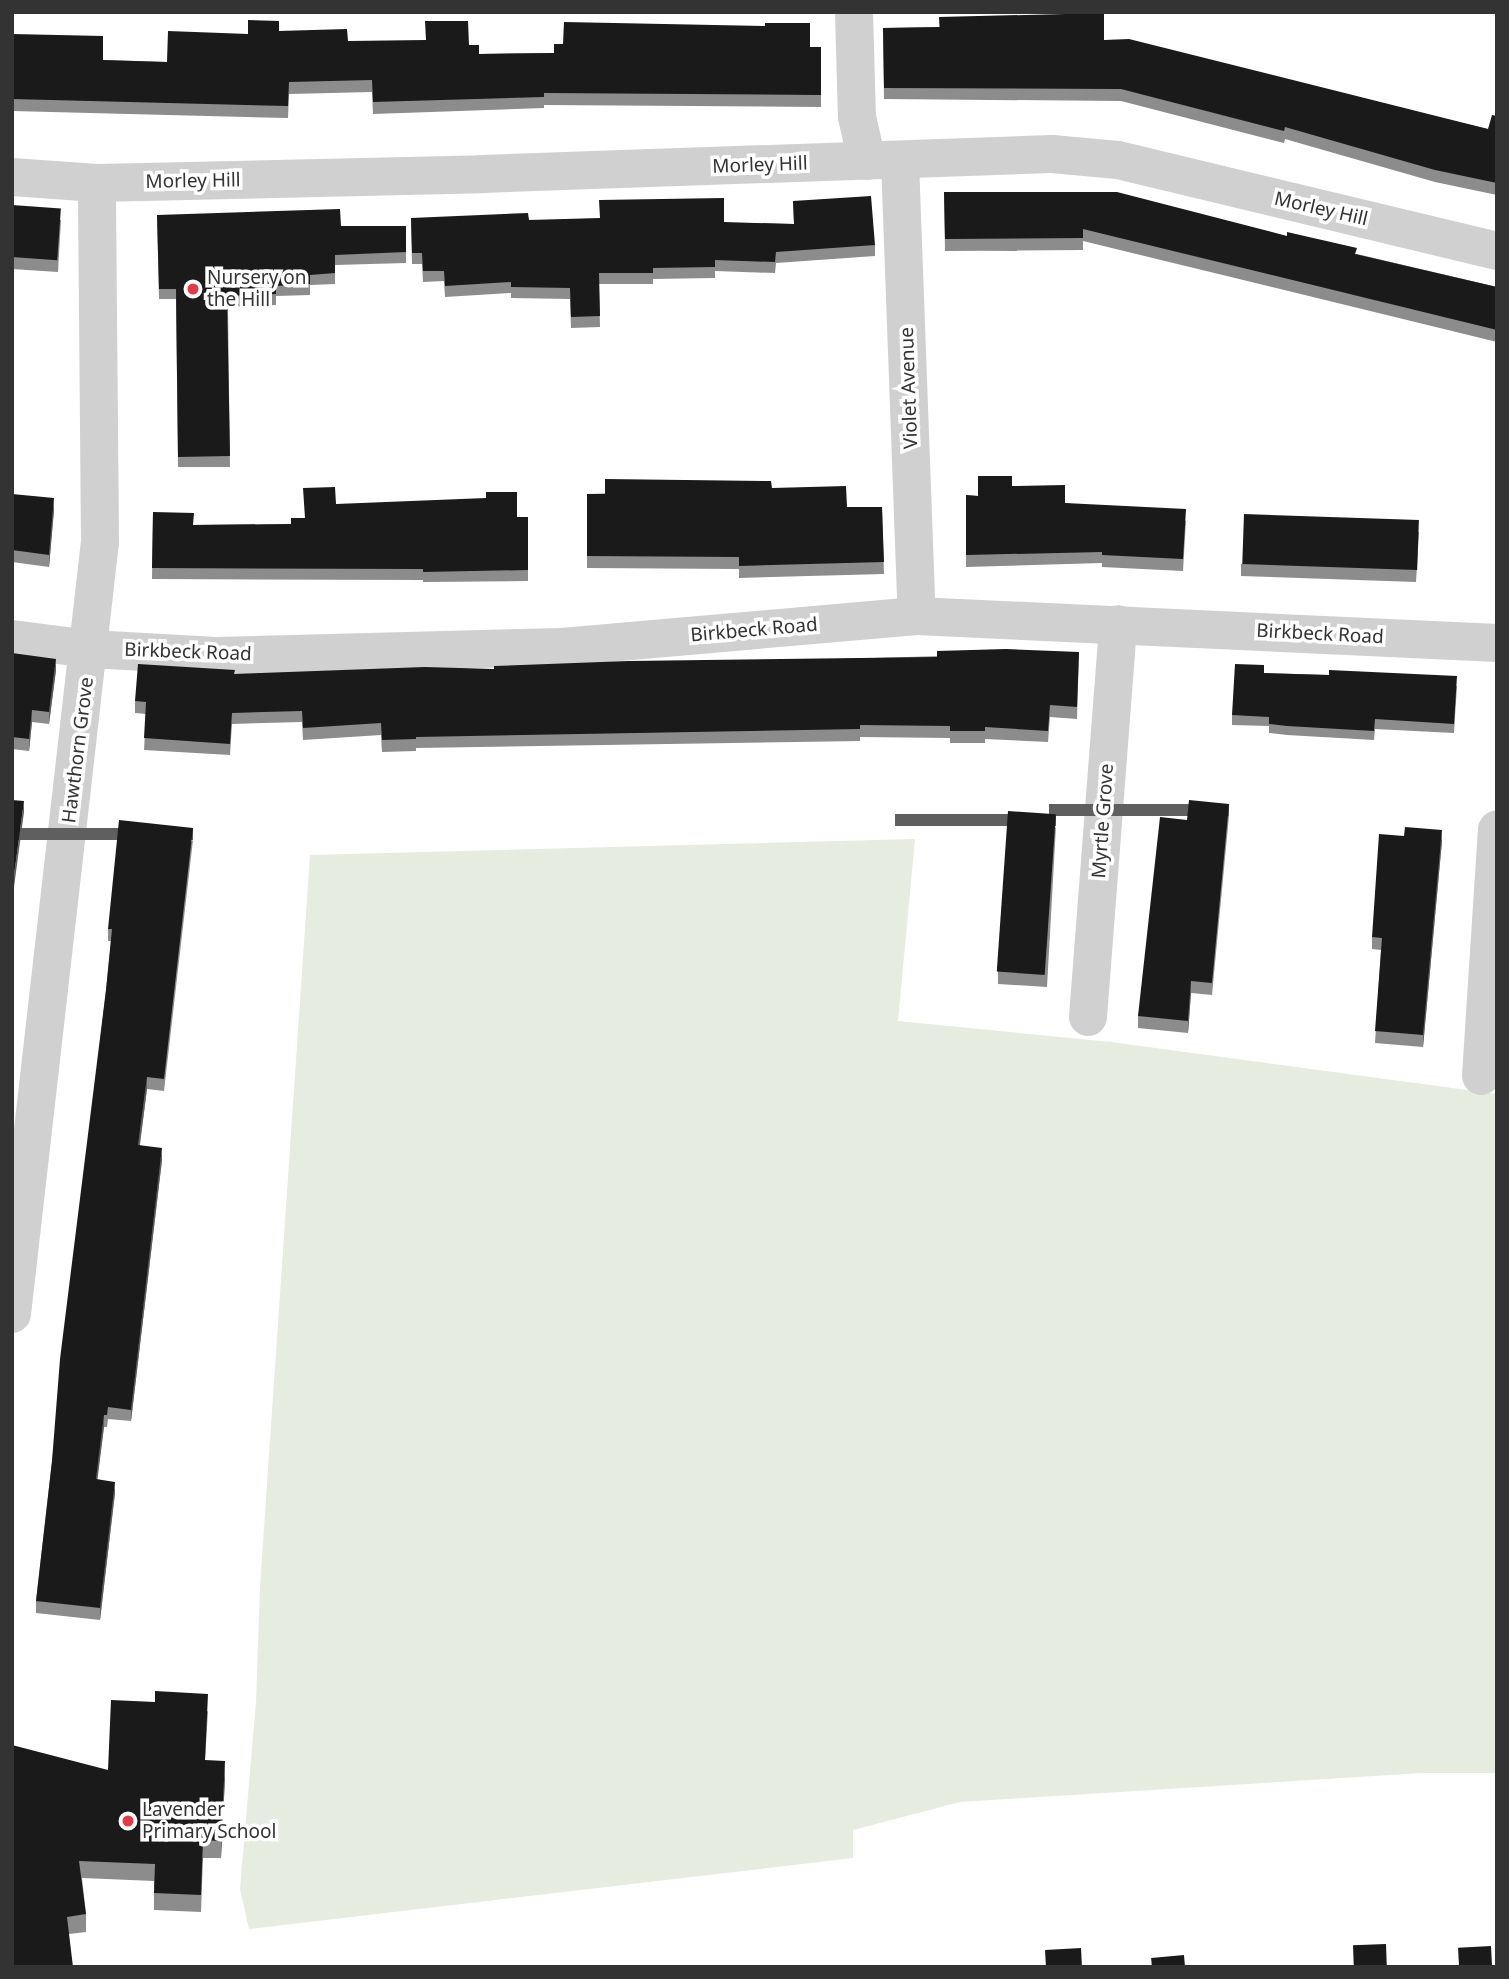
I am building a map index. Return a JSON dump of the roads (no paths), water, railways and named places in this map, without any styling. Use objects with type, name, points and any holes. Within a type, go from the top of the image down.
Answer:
[{"type":"street","name":"Violet Avenue","points":[[854,12],[857,117],[884,161],[917,616]]},
{"type":"street","name":"Morley Hill","points":[[12,177],[97,183],[1052,154],[1118,160],[1497,251]]},
{"type":"street","name":"Hawthorn Grove","points":[[12,1314],[25,1089],[90,649],[100,542],[97,183]]},
{"type":"street","name":"Birkbeck Road","points":[[12,639],[90,649],[216,656],[562,647],[917,616],[1497,643]]},
{"type":"street","name":"Myrtle Grove","points":[[1088,1017],[1118,624]]},
{"type":"street","points":[[1481,1076],[1497,830]]},
{"type":"place","name":"Nursery on the Hill","points":[[193,289]]},
{"type":"place","name":"Lavender Primary School","points":[[128,1821]]}]
